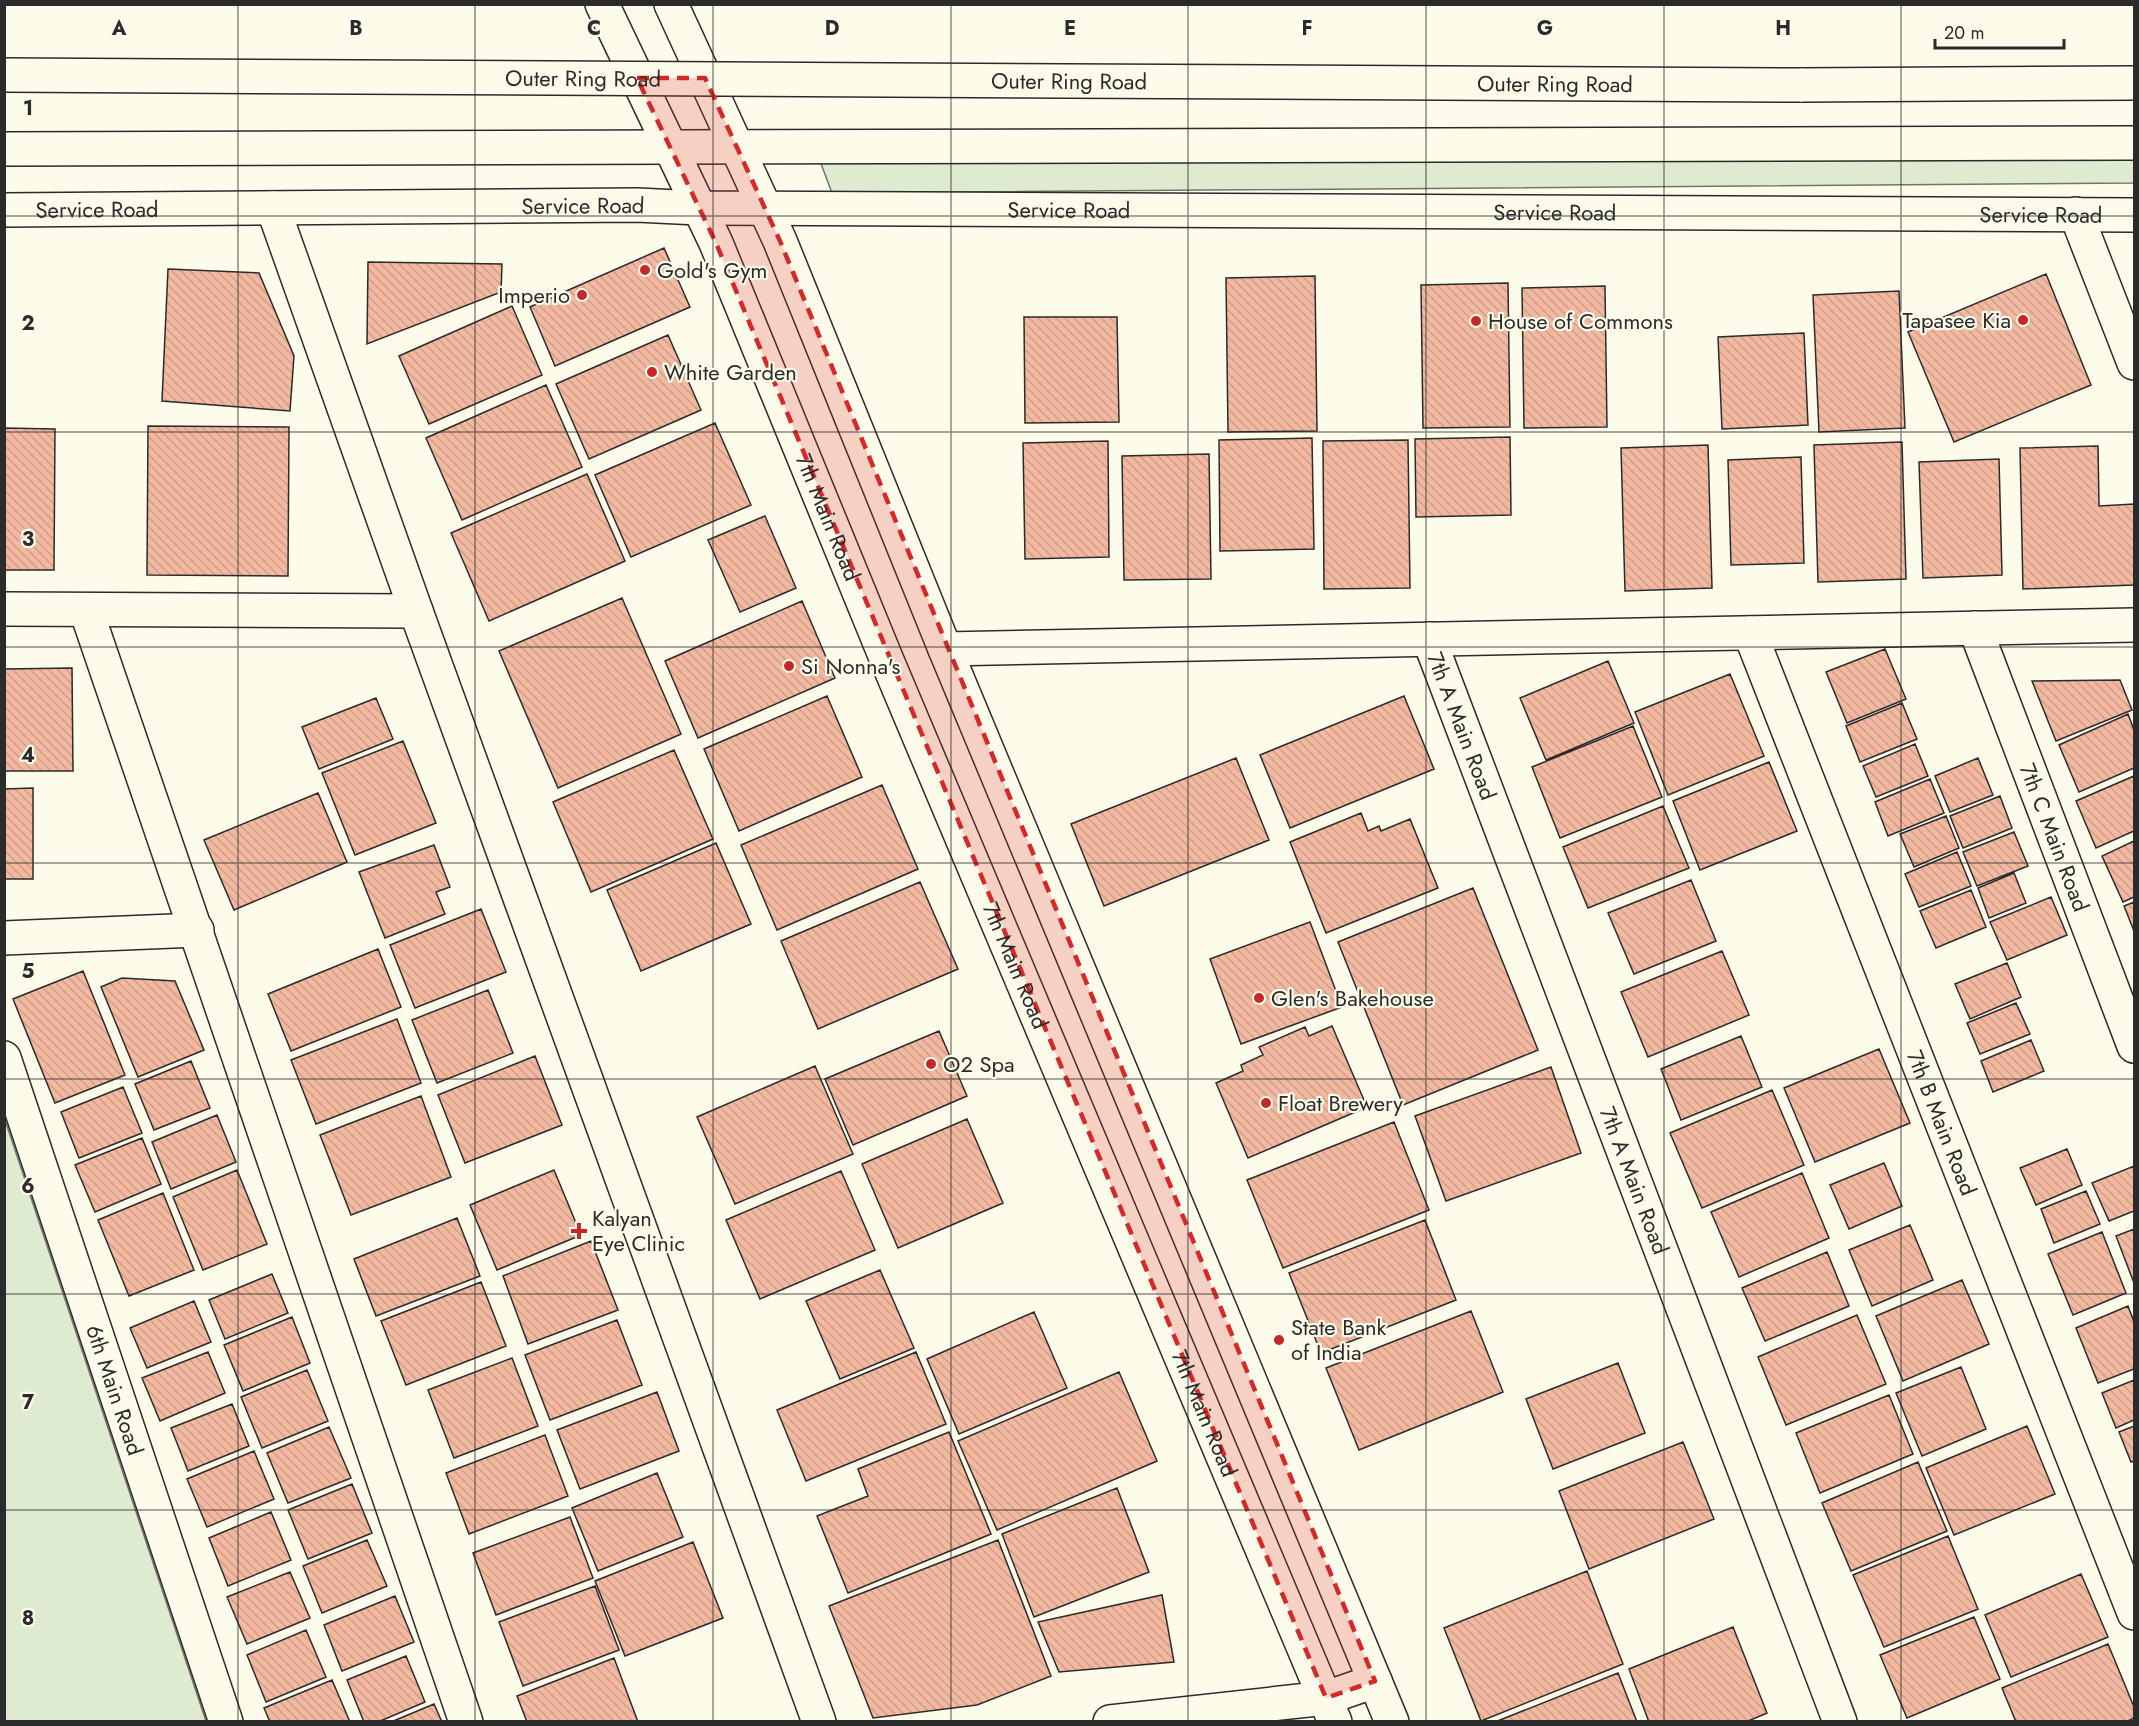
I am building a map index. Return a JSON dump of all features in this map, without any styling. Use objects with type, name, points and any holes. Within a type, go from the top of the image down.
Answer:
[{"type":"main road","name":"7th Main Road","points":[[602,4],[720,253],[886,657],[1331,1710]]},
{"type":"main road","points":[[671,4],[765,207],[945,649],[1392,1722]]},
{"type":"main road","name":"Outer Ring Road","points":[[4,75],[1800,85],[2134,83]]},
{"type":"main road","points":[[4,149],[738,149],[2134,143]]},
{"type":"main road","name":"Service Road","points":[[4,210],[637,205],[698,208],[2134,215]]},
{"type":"main road","points":[[273,208],[416,611],[819,1722]]},
{"type":"main road","points":[[2076,214],[2134,363]]},
{"type":"main road","points":[[4,609],[416,611]]},
{"type":"main road","points":[[86,610],[466,1722]]},
{"type":"main road","points":[[945,649],[2134,624]]},
{"type":"main road","name":"7th C Main Road","points":[[1975,628],[2134,1046]]},
{"type":"main road","name":"7th B Main Road","points":[[1750,633],[2134,1613]]},
{"type":"main road","name":"7th A Main Road","points":[[1429,639],[1840,1722]]},
{"type":"main road","points":[[4,938],[196,930]]},
{"type":"main road","name":"6th Main Road","points":[[4,1058],[226,1722]]},
{"type":"main road","points":[[1110,1722],[1331,1710],[1375,1681]]},
{"type":"highlighted area","points":[[637,78],[705,78],[780,241],[1375,1681],[1326,1698],[716,243]]},
{"type":"green space","points":[[2134,156],[2134,183],[832,193],[820,161]]},
{"type":"green space","points":[[5,1120],[206,1721],[5,1721]]},
{"type":"building","points":[[664,248],[690,307],[555,366],[530,307]]},
{"type":"building","points":[[368,262],[502,264],[501,292],[367,344]]},
{"type":"building","points":[[168,269],[259,273],[294,356],[290,411],[162,401]]},
{"type":"building","points":[[2046,274],[2091,385],[1954,442],[1908,332]]},
{"type":"building","points":[[1315,276],[1317,431],[1228,432],[1226,278]]},
{"type":"building","points":[[1508,283],[1510,427],[1423,428],[1421,285]]},
{"type":"building","points":[[1605,286],[1607,427],[1524,428],[1522,288]]},
{"type":"building","points":[[1899,291],[1905,428],[1819,432],[1813,295]]},
{"type":"building","points":[[512,306],[542,375],[429,424],[399,356]]},
{"type":"building","points":[[1024,317],[1117,317],[1119,422],[1025,423]]},
{"type":"building","points":[[1804,333],[1808,425],[1722,429],[1718,337]]},
{"type":"building","points":[[668,335],[701,410],[589,459],[556,384]]},
{"type":"building","points":[[546,385],[582,467],[462,520],[426,438]]},
{"type":"building","points":[[715,423],[751,505],[631,557],[595,475]]},
{"type":"building","points":[[148,426],[289,427],[288,576],[147,575]]},
{"type":"building","points":[[4,428],[55,429],[54,570],[4,570]]},
{"type":"building","points":[[1510,437],[1511,515],[1416,517],[1415,439]]},
{"type":"building","points":[[1312,438],[1314,549],[1220,551],[1219,440]]},
{"type":"building","points":[[1408,440],[1410,588],[1324,589],[1323,441]]},
{"type":"building","points":[[1108,441],[1109,557],[1025,559],[1023,443]]},
{"type":"building","points":[[1902,442],[1906,579],[1818,582],[1814,445]]},
{"type":"building","points":[[1708,445],[1712,588],[1625,591],[1621,448]]},
{"type":"building","points":[[2098,446],[2099,506],[2134,504],[2134,585],[2023,589],[2020,448]]},
{"type":"building","points":[[1209,454],[1211,579],[1124,580],[1122,456]]},
{"type":"building","points":[[1801,457],[1804,563],[1731,565],[1728,460]]},
{"type":"building","points":[[1999,459],[2002,575],[1923,578],[1919,462]]},
{"type":"building","points":[[587,474],[625,561],[489,621],[451,533]]},
{"type":"building","points":[[765,516],[796,588],[740,612],[708,540]]},
{"type":"building","points":[[622,598],[681,734],[558,788],[499,651]]},
{"type":"building","points":[[802,601],[835,678],[698,738],[665,661]]},
{"type":"building","points":[[1885,649],[1906,699],[1847,723],[1826,672]]},
{"type":"building","points":[[1608,661],[1634,723],[1546,760],[1520,698]]},
{"type":"building","points":[[72,668],[73,771],[4,771],[4,669]]},
{"type":"building","points":[[1730,674],[1764,756],[1668,795],[1635,712]]},
{"type":"building","points":[[2120,680],[2132,710],[2056,741],[2032,681]]},
{"type":"building","points":[[827,696],[862,777],[739,831],[704,749]]},
{"type":"building","points":[[1404,696],[1434,769],[1290,828],[1260,755]]},
{"type":"building","points":[[376,698],[393,739],[319,769],[302,727]]},
{"type":"building","points":[[1902,703],[1917,739],[1860,762],[1846,726]]},
{"type":"building","points":[[2128,714],[2134,730],[2134,768],[2079,792],[2059,745]]},
{"type":"building","points":[[1633,726],[1662,797],[1560,838],[1532,767]]},
{"type":"building","points":[[403,741],[436,823],[355,855],[322,773]]},
{"type":"building","points":[[1915,744],[1928,776],[1876,797],[1863,766]]},
{"type":"building","points":[[674,750],[713,839],[591,892],[553,802]]},
{"type":"building","points":[[1236,758],[1269,840],[1104,906],[1071,824]]},
{"type":"building","points":[[1978,758],[1993,795],[1950,812],[1935,776]]},
{"type":"building","points":[[1769,762],[1797,831],[1700,870],[1673,801]]},
{"type":"building","points":[[2134,776],[2134,831],[2096,848],[2076,801]]},
{"type":"building","points":[[1930,779],[1944,813],[1888,836],[1875,802]]},
{"type":"building","points":[[882,785],[918,869],[777,930],[741,845]]},
{"type":"building","points":[[33,788],[33,879],[4,879],[4,789]]},
{"type":"building","points":[[318,793],[347,862],[234,910],[204,840]]},
{"type":"building","points":[[2000,796],[2012,828],[1963,848],[1950,816]]},
{"type":"building","points":[[1663,806],[1689,868],[1588,908],[1563,847]]},
{"type":"building","points":[[1361,813],[1368,831],[1379,826],[1381,831],[1410,819],[1438,888],[1326,933],[1290,842]]},
{"type":"building","points":[[1946,816],[1959,848],[1914,867],[1900,834]]},
{"type":"building","points":[[2014,832],[2028,866],[1977,886],[1963,852]]},
{"type":"building","points":[[2134,841],[2134,897],[2123,902],[2102,856]]},
{"type":"building","points":[[716,843],[751,924],[641,971],[607,890]]},
{"type":"building","points":[[434,845],[450,887],[436,892],[445,914],[385,938],[359,872]]},
{"type":"building","points":[[1957,852],[1971,886],[1919,907],[1905,874]]},
{"type":"building","points":[[2014,873],[2026,903],[1989,918],[1978,888]]},
{"type":"building","points":[[1691,880],[1716,941],[1634,974],[1608,913]]},
{"type":"building","points":[[920,882],[958,969],[818,1029],[781,941]]},
{"type":"building","points":[[1473,888],[1538,1050],[1403,1105],[1338,942]]},
{"type":"building","points":[[1971,890],[1986,927],[1936,948],[1920,911]]},
{"type":"building","points":[[2051,897],[2067,935],[2007,960],[1990,922]]},
{"type":"building","points":[[2134,902],[2134,931],[2124,906]]},
{"type":"building","points":[[481,909],[506,972],[415,1008],[390,945]]},
{"type":"building","points":[[1310,922],[1342,1007],[1241,1044],[1210,959]]},
{"type":"building","points":[[378,949],[401,1007],[291,1051],[268,994]]},
{"type":"building","points":[[1722,951],[1749,1015],[1648,1057],[1621,992]]},
{"type":"building","points":[[2007,963],[2021,997],[1970,1019],[1955,984]]},
{"type":"building","points":[[83,971],[125,1075],[55,1103],[13,999]]},
{"type":"building","points":[[122,978],[175,981],[204,1050],[138,1077],[101,987]]},
{"type":"building","points":[[488,990],[513,1053],[437,1083],[412,1020]]},
{"type":"building","points":[[2016,1003],[2030,1034],[1980,1054],[1967,1023]]},
{"type":"building","points":[[397,1019],[421,1083],[316,1124],[291,1060]]},
{"type":"building","points":[[1332,1026],[1367,1107],[1248,1158],[1216,1083],[1243,1071],[1241,1065],[1263,1055],[1259,1047],[1305,1027],[1309,1036]]},
{"type":"building","points":[[939,1031],[967,1096],[853,1145],[825,1079]]},
{"type":"building","points":[[1741,1036],[1762,1087],[1681,1120],[1661,1069]]},
{"type":"building","points":[[2031,1040],[2044,1071],[1993,1092],[1981,1061]]},
{"type":"building","points":[[1879,1049],[1910,1123],[1815,1162],[1784,1088]]},
{"type":"building","points":[[535,1056],[562,1125],[465,1163],[438,1095]]},
{"type":"building","points":[[191,1061],[210,1108],[154,1130],[135,1084]]},
{"type":"building","points":[[815,1066],[853,1154],[735,1204],[697,1117]]},
{"type":"building","points":[[1551,1067],[1581,1153],[1446,1201],[1415,1116]]},
{"type":"building","points":[[123,1087],[142,1133],[79,1158],[61,1112]]},
{"type":"building","points":[[1772,1090],[1804,1165],[1702,1208],[1670,1133]]},
{"type":"building","points":[[421,1096],[451,1177],[351,1215],[320,1135]]},
{"type":"building","points":[[217,1115],[236,1162],[171,1189],[152,1142]]},
{"type":"building","points":[[967,1119],[1003,1203],[898,1248],[862,1164]]},
{"type":"building","points":[[1394,1122],[1429,1210],[1283,1268],[1247,1180]]},
{"type":"building","points":[[142,1138],[161,1184],[95,1212],[75,1165]]},
{"type":"building","points":[[2067,1149],[2082,1185],[2036,1205],[2020,1168]]},
{"type":"building","points":[[1884,1163],[1902,1206],[1849,1229],[1830,1185]]},
{"type":"building","points":[[2134,1166],[2134,1211],[2109,1221],[2092,1183]]},
{"type":"building","points":[[237,1170],[267,1244],[203,1270],[173,1197]]},
{"type":"building","points":[[554,1170],[581,1235],[497,1270],[470,1205]]},
{"type":"building","points":[[841,1171],[875,1250],[760,1299],[726,1220]]},
{"type":"building","points":[[1802,1173],[1829,1238],[1739,1277],[1711,1212]]},
{"type":"building","points":[[2086,1191],[2100,1224],[2054,1243],[2041,1209]]},
{"type":"building","points":[[163,1193],[194,1270],[129,1296],[98,1220]]},
{"type":"building","points":[[457,1218],[480,1276],[376,1316],[354,1259]]},
{"type":"building","points":[[1425,1220],[1456,1300],[1321,1353],[1289,1273]]},
{"type":"building","points":[[1910,1225],[1933,1280],[1872,1306],[1849,1250]]},
{"type":"building","points":[[2134,1229],[2134,1283],[2116,1236]]},
{"type":"building","points":[[2102,1232],[2126,1293],[2073,1315],[2048,1254]]},
{"type":"building","points":[[591,1241],[618,1310],[528,1344],[503,1276]]},
{"type":"building","points":[[1827,1252],[1849,1306],[1765,1341],[1742,1288]]},
{"type":"building","points":[[880,1270],[914,1348],[840,1379],[806,1301]]},
{"type":"building","points":[[272,1274],[288,1313],[225,1339],[209,1300]]},
{"type":"building","points":[[1962,1280],[1989,1344],[1903,1381],[1876,1316]]},
{"type":"building","points":[[481,1282],[506,1346],[406,1385],[381,1321]]},
{"type":"building","points":[[194,1301],[211,1342],[147,1368],[130,1328]]},
{"type":"building","points":[[2128,1306],[2134,1322],[2134,1369],[2098,1383],[2076,1328]]},
{"type":"building","points":[[1471,1311],[1503,1392],[1359,1450],[1326,1368]]},
{"type":"building","points":[[1034,1312],[1067,1388],[959,1434],[927,1359]]},
{"type":"building","points":[[1857,1315],[1886,1384],[1786,1425],[1758,1357]]},
{"type":"building","points":[[292,1317],[310,1363],[243,1391],[224,1345]]},
{"type":"building","points":[[617,1320],[642,1385],[550,1420],[525,1355]]},
{"type":"building","points":[[208,1352],[225,1393],[160,1421],[142,1378]]},
{"type":"building","points":[[916,1352],[946,1424],[806,1481],[777,1410]]},
{"type":"building","points":[[512,1358],[538,1426],[454,1458],[428,1390]]},
{"type":"building","points":[[1618,1363],[1645,1433],[1553,1469],[1526,1399]]},
{"type":"building","points":[[1961,1367],[1986,1429],[1922,1456],[1896,1393]]},
{"type":"building","points":[[307,1370],[328,1421],[262,1448],[241,1397]]},
{"type":"building","points":[[1119,1372],[1157,1461],[997,1530],[958,1441]]},
{"type":"building","points":[[2134,1380],[2134,1420],[2116,1428],[2102,1393]]},
{"type":"building","points":[[657,1392],[679,1451],[580,1489],[557,1430]]},
{"type":"building","points":[[1889,1395],[1913,1454],[1820,1493],[1796,1433]]},
{"type":"building","points":[[232,1404],[249,1446],[188,1471],[171,1428]]},
{"type":"building","points":[[2027,1426],[2055,1494],[1954,1535],[1926,1468]]},
{"type":"building","points":[[2134,1426],[2134,1461],[2131,1462],[2119,1432]]},
{"type":"building","points":[[329,1427],[351,1478],[288,1503],[267,1453]]},
{"type":"building","points":[[949,1432],[991,1534],[848,1593],[817,1516],[868,1496],[858,1469]]},
{"type":"building","points":[[545,1435],[568,1496],[469,1534],[446,1473]]},
{"type":"building","points":[[1683,1442],[1714,1519],[1589,1569],[1559,1491]]},
{"type":"building","points":[[254,1451],[274,1499],[207,1527],[187,1479]]},
{"type":"building","points":[[1918,1462],[1947,1531],[1851,1571],[1822,1503]]},
{"type":"building","points":[[657,1473],[683,1537],[598,1571],[572,1508]]},
{"type":"building","points":[[352,1484],[372,1533],[308,1559],[288,1510]]},
{"type":"building","points":[[1117,1488],[1149,1572],[1034,1617],[1002,1534]]},
{"type":"building","points":[[271,1512],[291,1560],[228,1586],[209,1538]]},
{"type":"building","points":[[570,1517],[593,1578],[496,1615],[473,1553]]},
{"type":"building","points":[[1948,1536],[1978,1609],[1884,1647],[1853,1575]]},
{"type":"building","points":[[367,1540],[387,1586],[322,1613],[303,1566]]},
{"type":"building","points":[[998,1540],[1051,1676],[977,1705],[873,1718],[829,1606]]},
{"type":"building","points":[[693,1542],[723,1618],[625,1656],[595,1581]]},
{"type":"building","points":[[1587,1571],[1623,1664],[1481,1721],[1444,1628]]},
{"type":"building","points":[[290,1572],[310,1618],[247,1644],[227,1597]]},
{"type":"building","points":[[2081,1574],[2108,1637],[2011,1677],[1985,1615]]},
{"type":"building","points":[[595,1586],[619,1650],[523,1686],[499,1622]]},
{"type":"building","points":[[1162,1595],[1174,1662],[1059,1672],[1038,1622]]},
{"type":"building","points":[[395,1596],[414,1642],[342,1671],[324,1625]]},
{"type":"building","points":[[1974,1617],[2000,1679],[1907,1718],[1880,1655]]},
{"type":"building","points":[[1733,1627],[1767,1713],[1746,1722],[1649,1722],[1629,1669]]},
{"type":"building","points":[[306,1630],[326,1677],[266,1702],[247,1655]]},
{"type":"building","points":[[2108,1644],[2134,1707],[2134,1718],[2126,1722],[2016,1722],[2002,1688]]},
{"type":"building","points":[[406,1656],[425,1702],[378,1722],[364,1722],[347,1680]]},
{"type":"building","points":[[614,1658],[638,1722],[527,1722],[517,1696]]},
{"type":"building","points":[[1618,1673],[1637,1722],[1495,1722]]},
{"type":"building","points":[[332,1680],[350,1722],[270,1722],[264,1708]]},
{"type":"building","points":[[434,1704],[442,1722],[391,1722]]},
{"type":"place","name":"Gold's Gym","points":[[645,270]]},
{"type":"place","name":"Imperio","points":[[582,295]]},
{"type":"place","name":"Tapasee Kia","points":[[2023,320]]},
{"type":"place","name":"House of Commons","points":[[1476,321]]},
{"type":"place","name":"White Garden","points":[[652,372]]},
{"type":"place","name":"Si Nonna's","points":[[789,666]]},
{"type":"place","name":"Glen's Bakehouse","points":[[1259,998]]},
{"type":"place","name":"O2 Spa","points":[[931,1064]]},
{"type":"place","name":"Float Brewery","points":[[1266,1103]]},
{"type":"place","name":"Kalyan Eye Clinic","points":[[579,1231]]},
{"type":"place","name":"State Bank of India","points":[[1279,1340]]}]
